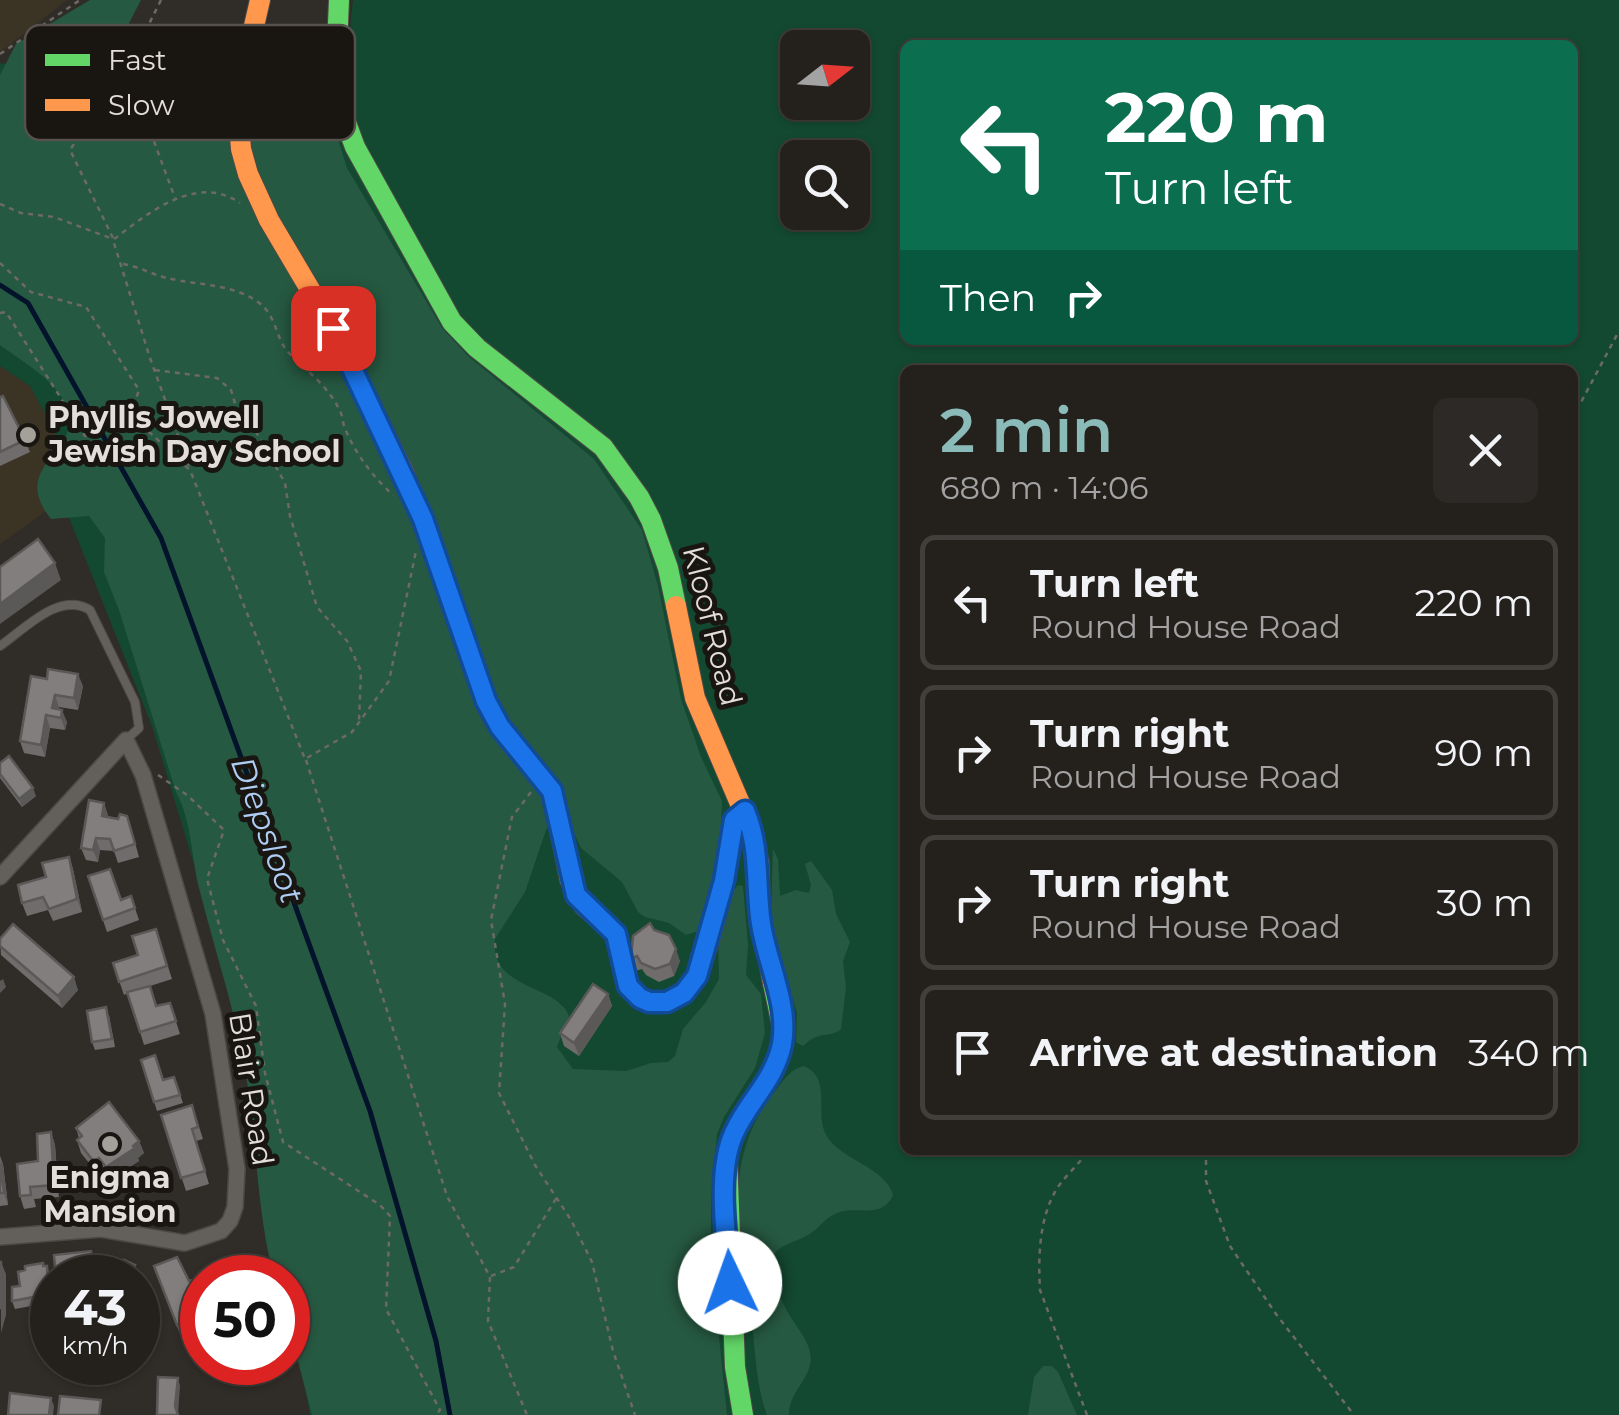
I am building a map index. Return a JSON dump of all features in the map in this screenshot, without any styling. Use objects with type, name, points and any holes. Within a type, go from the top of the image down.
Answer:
[{"type":"main road","points":[[254,25],[260,0]]},
{"type":"main road","name":"Kloof Road","points":[[337,25],[338,0]]},
{"type":"main road","points":[[242,140],[248,180],[258,204],[333,328],[413,496],[486,701],[520,753],[552,791],[576,895],[616,934],[628,986],[640,998],[649,1002],[676,999],[697,976],[724,881],[734,820],[745,811]]},
{"type":"main road","name":"Kloof Road","points":[[352,140],[452,322],[477,348],[603,447],[639,497],[668,568],[697,706],[745,811],[757,848],[760,918],[783,1030],[776,1064],[737,1126],[726,1160],[735,1366],[744,1415]]},
{"type":"street","name":"Blair Road","points":[[0,1237],[101,1229],[185,1243],[220,1231],[230,1222],[235,1207],[237,1170],[213,1014],[136,760],[126,740]]},
{"type":"street","points":[[0,877],[126,740]]},
{"type":"lane","points":[[0,646],[60,605],[81,604],[90,610],[135,702],[139,728],[126,740]]},
{"type":"path","points":[[43,25],[80,0]]},
{"type":"path","points":[[148,25],[161,0]]},
{"type":"path","points":[[0,54],[25,37]]},
{"type":"path","points":[[77,140],[70,150],[114,240],[190,470],[305,759],[447,1196],[490,1277],[488,1320],[526,1415]]},
{"type":"path","points":[[154,140],[176,199]]},
{"type":"path","points":[[114,240],[189,192],[229,195],[243,204]]},
{"type":"path","points":[[0,204],[114,240]]},
{"type":"path","points":[[0,263],[31,292],[86,307],[139,390],[120,426]]},
{"type":"path","points":[[121,264],[146,268],[164,277],[226,287],[253,300],[272,318],[286,350],[316,376],[341,411],[344,426],[374,478],[398,499],[413,496]]},
{"type":"path","points":[[0,314],[6,312],[84,436],[135,424],[149,429],[190,470]]},
{"type":"path","points":[[1578,408],[1619,332]]},
{"type":"path","points":[[155,370],[217,378],[231,390],[237,410],[278,470],[285,483],[290,516],[317,607],[347,641],[361,671],[359,722]]},
{"type":"path","points":[[305,759],[352,732],[389,681],[423,519]]},
{"type":"path","points":[[136,760],[187,795],[224,830],[207,879],[223,940],[256,1006],[265,1073],[283,1142],[380,1205],[390,1216],[386,1308],[440,1410],[436,1415]]},
{"type":"path","points":[[543,777],[512,818],[491,920],[505,1004],[499,1092],[535,1165],[592,1262],[612,1350],[636,1415]]},
{"type":"path","points":[[1086,1155],[1052,1197],[1043,1229],[1039,1276],[1040,1290],[1086,1415]]},
{"type":"path","points":[[1206,1155],[1206,1182],[1216,1200],[1230,1246],[1276,1314],[1354,1415]]},
{"type":"path","points":[[490,1277],[514,1267],[556,1197]]},
{"type":"shaded area","points":[[0,0],[67,0],[35,25],[25,25],[25,33],[0,52]]},
{"type":"shaded area","name":"Phyllis Jowell Jewish Day School","points":[[0,366],[30,386],[84,484],[0,544]]},
{"type":"green space","points":[[90,0],[141,0],[128,25],[48,25]]},
{"type":"green space","points":[[353,0],[1619,0],[1619,1415],[310,1415],[305,1385],[310,1385],[310,1255],[282,1255],[238,1009],[152,726],[62,500],[83,484],[30,386],[0,366],[0,63],[25,67],[25,140],[355,140],[355,125],[358,126],[355,25],[350,25]]},
{"type":"green space","points":[[25,39],[25,140],[338,140],[347,168],[442,328],[469,357],[594,459],[642,530],[681,699],[701,757],[722,801],[720,857],[698,931],[686,935],[669,923],[638,912],[622,882],[581,848],[567,819],[550,824],[546,830],[525,892],[495,939],[496,956],[502,968],[552,998],[569,1016],[557,1047],[573,1069],[626,1071],[668,1062],[675,1056],[683,1029],[719,979],[718,938],[733,891],[738,885],[743,886],[748,945],[746,975],[761,994],[765,1033],[755,1068],[717,1134],[711,1258],[727,1415],[312,1415],[304,1385],[310,1385],[310,1255],[268,1255],[238,1032],[199,888],[185,815],[104,572],[105,538],[89,516],[51,519],[39,498],[38,480],[70,423],[66,405],[50,383],[0,345],[0,75],[16,44]]},
{"type":"green space","points":[[773,849],[778,859],[780,896],[796,890],[809,893],[811,885],[805,864],[811,861],[832,890],[836,914],[850,942],[843,961],[846,987],[841,1029],[803,1046],[796,1042],[797,1013],[771,913]]},
{"type":"green space","points":[[804,1066],[813,1072],[821,1088],[822,1119],[828,1138],[882,1178],[893,1195],[876,1210],[833,1215],[773,1256],[771,1273],[811,1357],[789,1415],[767,1415],[758,1382],[739,1233],[740,1174],[746,1145],[758,1117],[788,1075]]},
{"type":"green space","points":[[1043,1366],[1052,1366],[1058,1372],[1077,1415],[1028,1415],[1034,1377]]},
{"type":"building","points":[[3,396],[25,440],[0,452],[0,397]]},
{"type":"building","points":[[38,539],[55,563],[0,604],[0,567]]},
{"type":"building","points":[[48,669],[78,674],[74,698],[55,695],[52,708],[62,710],[61,718],[46,715],[41,745],[20,741],[31,676],[47,679]]},
{"type":"building","points":[[9,756],[33,788],[19,799],[0,774],[0,763]]},
{"type":"building","points":[[89,800],[104,803],[102,816],[127,816],[135,844],[114,851],[110,839],[96,838],[93,850],[81,848]]},
{"type":"building","points":[[69,857],[77,899],[49,909],[43,897],[22,903],[18,885],[46,877],[42,863]]},
{"type":"building","points":[[110,869],[121,900],[131,896],[135,908],[103,920],[88,876]]},
{"type":"building","points":[[650,923],[654,930],[669,935],[676,949],[670,964],[655,969],[641,963],[637,956],[631,959],[633,936]]},
{"type":"building","points":[[13,924],[74,977],[58,996],[0,946],[0,939]]},
{"type":"building","points":[[156,929],[167,966],[119,982],[113,963],[138,955],[132,936]]},
{"type":"building","points":[[593,984],[608,994],[574,1043],[560,1033]]},
{"type":"building","points":[[150,986],[156,1006],[170,1003],[176,1021],[140,1032],[127,992]]},
{"type":"building","points":[[106,1007],[112,1039],[92,1042],[87,1011]]},
{"type":"building","points":[[155,1055],[163,1080],[174,1077],[180,1095],[154,1102],[141,1060]]},
{"type":"building","name":"Enigma Mansion","points":[[109,1102],[139,1141],[135,1148],[106,1167],[99,1158],[94,1162],[77,1140],[82,1136],[76,1128]]},
{"type":"building","points":[[192,1105],[198,1127],[192,1129],[205,1171],[181,1178],[161,1115]]},
{"type":"building","points":[[51,1132],[54,1185],[30,1187],[31,1195],[20,1196],[17,1164],[38,1161],[37,1134]]},
{"type":"building","points":[[91,1251],[92,1255],[54,1255]]},
{"type":"building","points":[[177,1257],[180,1263],[177,1325],[160,1281],[160,1264]]},
{"type":"building","points":[[0,1262],[2,1303],[0,1309]]},
{"type":"building","points":[[30,1265],[30,1298],[12,1301],[12,1287],[20,1286],[18,1272],[25,1270]]},
{"type":"building","points":[[160,1377],[178,1378],[178,1415],[157,1415]]},
{"type":"building","points":[[10,1393],[51,1398],[49,1415],[8,1415]]},
{"type":"building","points":[[60,1396],[101,1400],[99,1415],[58,1415]]},
{"type":"waterway","name":"Diepsloot","points":[[0,285],[28,303],[161,538],[370,1111],[436,1341],[450,1415]]},
{"type":"traffic: fast","points":[[338,25],[339,0]]},
{"type":"traffic: fast","points":[[352,140],[452,322],[477,348],[603,447],[639,497],[668,568],[676,606]]},
{"type":"traffic: fast","points":[[483,692],[500,727],[552,791],[570,880],[584,906],[616,934],[627,986],[649,1003],[681,995],[699,970],[723,887],[732,832],[745,811]]},
{"type":"traffic: fast","points":[[743,1415],[735,1367],[727,1154],[737,1126],[777,1064],[783,1030],[773,983]]},
{"type":"traffic: slow","points":[[254,25],[260,0]]},
{"type":"traffic: slow","points":[[240,140],[248,174],[269,220],[334,330],[404,473],[483,692]]},
{"type":"traffic: slow","points":[[676,606],[695,698],[753,834],[759,864],[760,918],[773,983]]},
{"type":"place","name":"Phyllis Jowell Jewish Day School","points":[[28,435]]},
{"type":"place","name":"Enigma Mansion","points":[[110,1144]]},
{"type":"route","points":[[333,328],[423,519],[486,701],[500,727],[552,791],[576,895],[616,934],[628,986],[640,998],[667,1002],[692,985],[724,881],[734,820],[745,811],[758,854],[762,925],[782,1009],[783,1030],[772,1074],[734,1132],[727,1154],[730,1283]]}]
